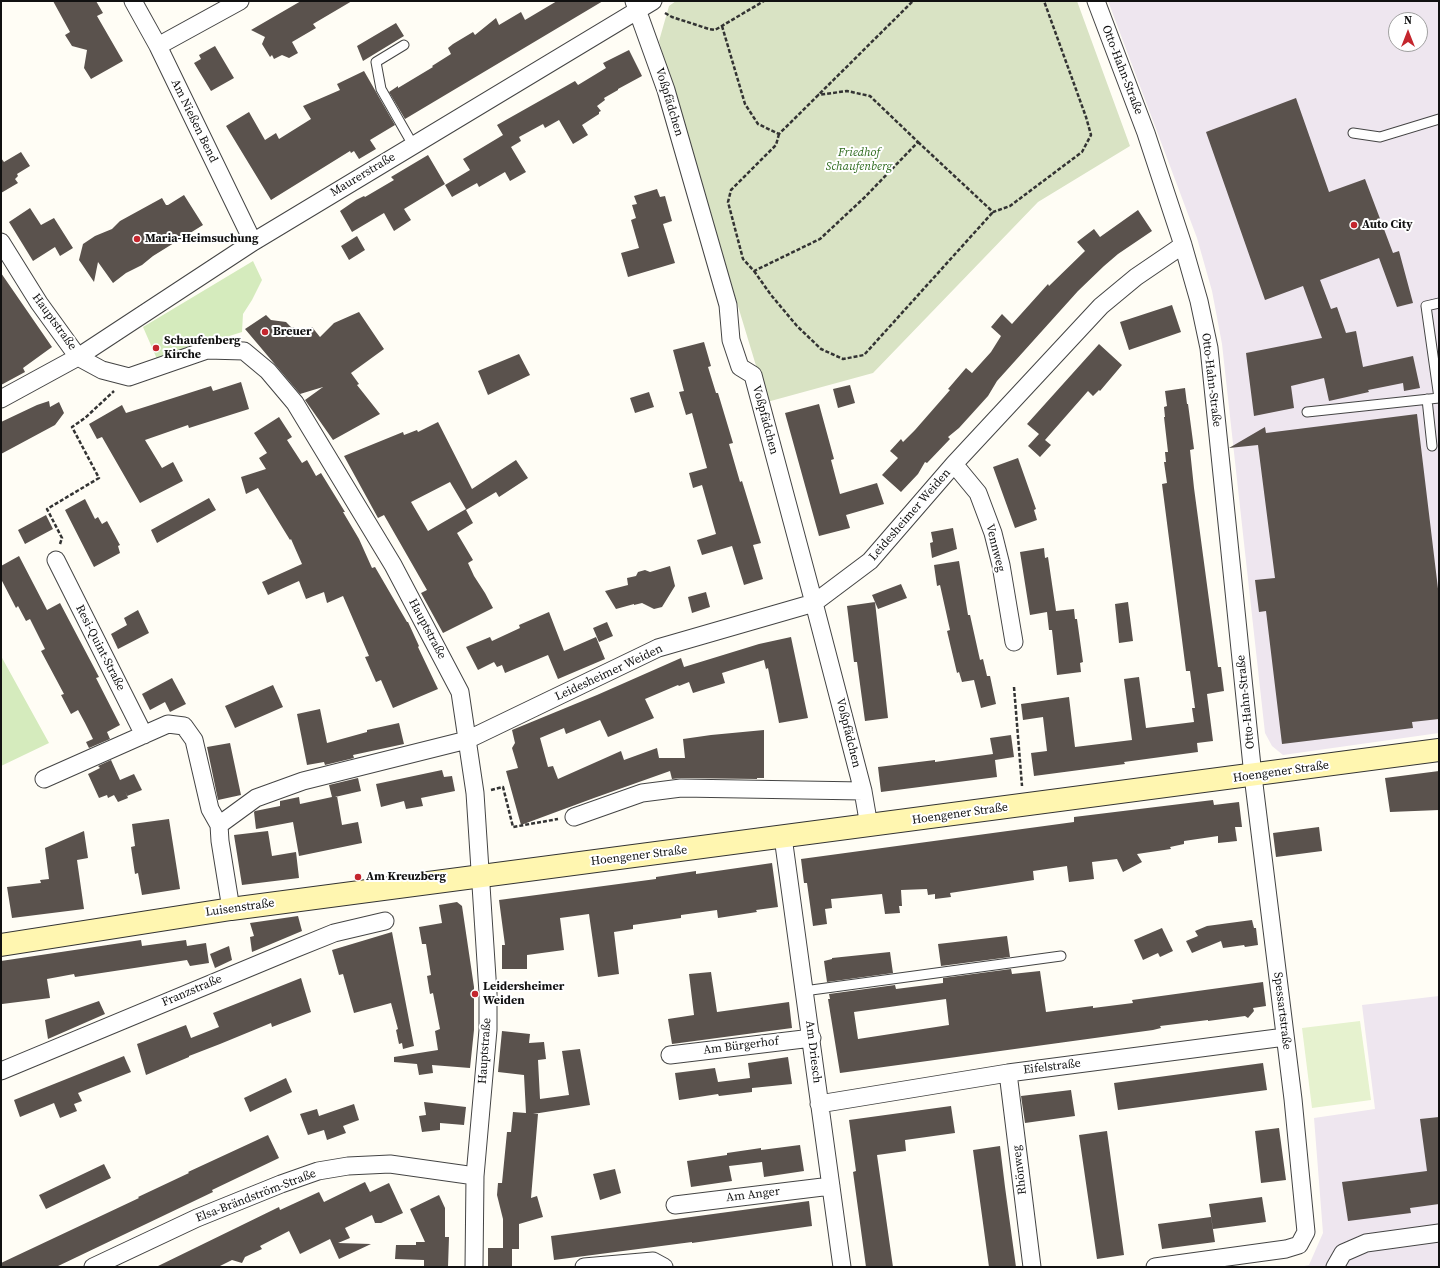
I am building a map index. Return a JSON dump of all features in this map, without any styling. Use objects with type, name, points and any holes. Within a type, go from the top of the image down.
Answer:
[{"type":"main road","name":"Hoengener Straße","points":[[481,877],[1253,776],[1439,750]]},
{"type":"main road","name":"Luisenstraße","points":[[1,945],[231,909],[481,877]]},
{"type":"street","name":"Am Nießen Bend","points":[[133,1],[158,46],[252,242]]},
{"type":"street","points":[[158,46],[240,1]]},
{"type":"street","name":"Otto-Hahn-Straße","points":[[1096,1],[1146,133],[1183,245],[1199,301],[1209,348],[1253,776]]},
{"type":"street","name":"Maurerstraße","points":[[1,399],[78,356],[252,242],[644,4]]},
{"type":"street","name":"Voßpfädchen","points":[[644,4],[666,90],[728,305],[731,340],[740,367],[753,375],[863,791],[869,826]]},
{"type":"street","name":"Hauptstraße","points":[[1,242],[39,303],[78,356],[102,370],[129,377],[207,350],[244,352],[268,371],[295,403],[396,572],[460,692],[475,792],[488,994],[488,1030],[476,1176],[474,1267]]},
{"type":"street","name":"Leidesheimer Weiden","points":[[467,740],[658,648],[814,602],[870,561],[954,464],[1101,306],[1136,277],[1183,245]]},
{"type":"street","name":"Vennweg","points":[[954,464],[978,492],[993,533],[1001,565],[1014,642]]},
{"type":"street","name":"Resi-Quint-Straße","points":[[56,560],[144,735]]},
{"type":"street","points":[[44,780],[168,724],[184,726],[194,740],[210,809],[219,825],[220,841],[231,909]]},
{"type":"street","points":[[219,825],[256,798],[303,781],[467,740]]},
{"type":"street","name":"Spessartstraße","points":[[1155,1267],[1286,1249],[1299,1245],[1306,1232],[1293,1099],[1253,776]]},
{"type":"street","points":[[574,817],[642,793],[681,788],[863,791]]},
{"type":"street","name":"Am Driesch","points":[[783,837],[804,991],[812,1038],[819,1104],[842,1267]]},
{"type":"street","name":"Franzstraße","points":[[1,1071],[313,941],[334,933],[385,921]]},
{"type":"street","name":"Eifelstraße","points":[[819,1104],[1008,1073],[1285,1037]]},
{"type":"street","name":"Am Bürgerhof","points":[[670,1054],[812,1038]]},
{"type":"street","name":"Rhönweg","points":[[1008,1073],[1032,1267]]},
{"type":"street","name":"Elsa-Brändström-Straße","points":[[93,1267],[197,1218],[281,1184],[318,1171],[348,1166],[390,1164],[476,1176]]},
{"type":"street","name":"Am Anger","points":[[675,1205],[831,1186]]},
{"type":"street","points":[[1334,1267],[1343,1253],[1366,1243],[1439,1233]]},
{"type":"street","points":[[584,1267],[652,1261],[664,1267]]},
{"type":"lane","points":[[404,45],[376,62],[381,89],[413,145]]},
{"type":"lane","points":[[1353,133],[1380,137],[1439,119]]},
{"type":"lane","points":[[1307,412],[1439,398],[1426,306],[1439,303]]},
{"type":"lane","points":[[1427,399],[1432,446]]},
{"type":"lane","points":[[804,991],[1061,956]]},
{"type":"path","points":[[644,4],[657,8],[672,17],[715,30],[764,1]]},
{"type":"path","points":[[913,1],[779,134],[776,146],[731,190],[728,202],[742,259],[754,270],[771,295],[797,326],[821,349],[843,359],[864,355],[993,212],[1010,206],[1082,152],[1091,135],[1086,117],[1044,1]]},
{"type":"path","points":[[722,26],[745,104],[758,124],[779,134]]},
{"type":"path","points":[[818,95],[847,91],[870,96],[993,212]]},
{"type":"path","points":[[754,270],[820,238],[865,197],[918,142]]},
{"type":"path","points":[[56,560],[62,538],[47,509],[99,478],[72,427],[85,418],[129,377]]},
{"type":"path","points":[[1014,687],[1024,805]]},
{"type":"path","points":[[475,792],[503,788],[513,827],[574,817]]},
{"type":"shaded area","points":[[1108,1],[1439,1],[1439,733],[1283,755],[1272,746],[1265,733],[1222,344],[1212,291],[1197,238]]},
{"type":"shaded area","points":[[1439,996],[1439,1267],[1299,1267],[1309,1265],[1323,1233],[1314,1118],[1375,1109],[1362,1005]]},
{"type":"green space","name":"Friedhof Schaufenberg","points":[[676,1],[1077,1],[1130,146],[1038,202],[873,373],[767,402],[659,41],[669,6]]},
{"type":"green space","points":[[253,261],[262,280],[243,314],[242,332],[157,359],[143,327]]},
{"type":"green space","points":[[1,656],[49,743],[1,766]]},
{"type":"green space","points":[[1360,1021],[1371,1100],[1312,1108],[1302,1028]]},
{"type":"building","points":[[53,1],[96,1],[103,13],[97,16],[123,61],[91,79],[84,68],[87,50],[72,46],[65,35],[70,32]]},
{"type":"building","points":[[301,1],[352,1],[313,24],[316,28],[292,42],[298,53],[289,58],[282,55],[274,59],[272,55],[270,57],[262,44],[265,37],[251,30]]},
{"type":"building","points":[[557,1],[603,1],[405,119],[389,92],[433,67],[432,66],[451,54],[448,48],[453,44],[473,32],[475,35],[496,18],[499,25],[521,12],[525,20]]},
{"type":"building","points":[[396,23],[404,36],[363,61],[357,46]]},
{"type":"building","points":[[215,46],[234,78],[211,91],[194,63],[201,59],[199,55]]},
{"type":"building","points":[[629,50],[642,76],[604,98],[605,100],[597,106],[601,111],[599,114],[582,125],[588,135],[573,144],[559,120],[545,128],[543,124],[519,137],[521,141],[511,147],[526,172],[510,181],[505,172],[479,187],[477,183],[452,197],[445,185],[470,170],[463,159],[503,135],[497,125],[575,81],[578,85],[606,68],[603,63]]},
{"type":"building","points":[[364,71],[395,125],[370,140],[376,149],[359,159],[354,151],[351,153],[350,151],[271,200],[226,126],[249,112],[265,140],[276,133],[279,139],[311,119],[303,106],[340,90],[337,84]]},
{"type":"building","points":[[1296,98],[1329,192],[1365,179],[1393,253],[1399,251],[1413,303],[1397,307],[1379,258],[1320,280],[1331,309],[1337,307],[1346,333],[1356,331],[1363,367],[1413,356],[1420,388],[1404,391],[1403,383],[1368,390],[1369,392],[1329,401],[1324,378],[1291,386],[1294,408],[1254,416],[1246,353],[1322,338],[1303,286],[1265,300],[1206,132]]},
{"type":"building","points":[[21,152],[30,166],[17,174],[18,176],[15,179],[18,183],[1,193],[1,158],[4,162]]},
{"type":"building","points":[[428,155],[445,184],[404,209],[411,220],[394,231],[384,213],[352,232],[340,211],[356,200],[364,196],[365,197],[394,180],[391,177]]},
{"type":"building","points":[[657,189],[660,197],[665,196],[672,221],[663,224],[675,263],[628,277],[621,253],[639,248],[631,220],[636,218],[632,205],[637,204],[634,196]]},
{"type":"building","name":"Maria-Heimsuchung","points":[[184,195],[203,225],[153,256],[142,265],[126,273],[113,283],[98,262],[94,282],[79,260],[83,244],[95,236],[112,229],[120,221],[162,198],[166,205],[168,205]]},
{"type":"building","points":[[30,208],[41,225],[54,218],[73,248],[60,256],[55,247],[33,261],[9,222]]},
{"type":"building","points":[[1138,210],[1152,231],[1118,254],[1078,291],[997,381],[988,396],[959,428],[948,437],[950,439],[927,463],[925,462],[918,474],[901,492],[882,475],[898,458],[890,451],[901,439],[903,442],[915,430],[950,390],[948,389],[966,368],[972,373],[991,352],[1001,336],[991,327],[1002,314],[1012,324],[1048,284],[1049,286],[1085,251],[1077,242],[1094,229],[1100,237]]},
{"type":"building","points":[[357,236],[365,250],[349,260],[341,246]]},
{"type":"building","points":[[1,273],[52,347],[23,368],[25,372],[1,385]]},
{"type":"building","points":[[1172,305],[1181,332],[1129,350],[1120,322]]},
{"type":"building","points":[[359,312],[384,349],[351,373],[359,384],[357,385],[380,414],[333,440],[305,400],[323,387],[300,394],[245,329],[266,315],[271,320],[286,322],[292,328],[294,327],[302,336],[312,327],[320,337],[334,323]]},
{"type":"building","points":[[704,342],[711,366],[708,367],[716,393],[718,393],[733,443],[729,444],[740,482],[742,481],[761,543],[753,545],[763,579],[744,585],[732,546],[702,555],[697,540],[716,534],[702,485],[693,488],[689,473],[707,468],[692,413],[686,415],[679,392],[684,391],[673,350]]},
{"type":"building","points":[[1099,344],[1122,365],[1100,391],[1099,390],[1093,396],[1088,391],[1045,440],[1051,445],[1040,457],[1028,446],[1039,434],[1027,424]]},
{"type":"building","points":[[519,354],[530,375],[488,395],[478,371]]},
{"type":"building","points":[[241,382],[249,409],[189,428],[188,425],[145,440],[162,468],[173,462],[183,481],[140,503],[102,437],[97,439],[89,424],[122,405],[126,413],[211,386],[213,391]]},
{"type":"building","points":[[850,385],[855,403],[838,408],[833,389]]},
{"type":"building","points":[[1185,388],[1194,449],[1190,450],[1194,488],[1218,667],[1221,667],[1224,691],[1207,694],[1213,741],[1197,743],[1198,752],[1124,762],[1125,764],[1034,776],[1031,753],[1047,751],[1043,717],[1023,720],[1021,704],[1069,697],[1075,747],[1132,740],[1124,679],[1139,677],[1146,728],[1194,722],[1192,708],[1195,708],[1190,671],[1186,671],[1162,484],[1167,483],[1164,462],[1166,462],[1165,452],[1168,452],[1164,417],[1164,407],[1167,406],[1165,391]]},
{"type":"building","points":[[649,392],[654,407],[635,413],[630,398]]},
{"type":"building","points":[[49,401],[50,407],[59,402],[64,413],[55,425],[1,454],[1,422]]},
{"type":"building","points":[[819,404],[834,459],[831,460],[840,494],[877,483],[884,504],[846,515],[850,528],[819,536],[785,413]]},
{"type":"building","points":[[1417,414],[1439,597],[1439,719],[1412,722],[1413,728],[1282,744],[1266,611],[1259,612],[1255,580],[1275,578],[1258,445],[1229,448],[1265,427],[1266,433]]},
{"type":"building","points":[[279,417],[292,437],[287,440],[302,463],[307,460],[316,476],[321,473],[345,512],[343,512],[359,539],[372,568],[375,567],[408,622],[438,689],[393,708],[381,680],[376,682],[365,657],[369,656],[343,596],[327,603],[324,592],[306,599],[299,581],[268,595],[262,582],[302,564],[291,539],[290,540],[258,488],[246,494],[241,477],[266,469],[259,458],[267,453],[254,433]]},
{"type":"building","points":[[438,422],[472,489],[516,460],[528,478],[499,497],[496,492],[466,510],[473,523],[457,533],[473,560],[468,563],[474,576],[493,608],[443,633],[421,593],[427,590],[384,515],[378,518],[344,456],[403,432],[404,435],[417,430],[418,432]],"holes":[[[450,482],[466,509],[428,531],[411,502]]]},
{"type":"building","points":[[1018,458],[1036,509],[1034,510],[1037,520],[1015,528],[993,467]]},
{"type":"building","points":[[209,498],[216,510],[157,543],[151,530]]},
{"type":"building","points":[[85,499],[95,519],[98,517],[102,524],[107,521],[120,545],[118,546],[120,553],[94,567],[65,510]]},
{"type":"building","points":[[46,515],[53,529],[25,544],[18,530]]},
{"type":"building","points":[[953,528],[957,549],[932,558],[930,543],[933,542],[931,532]]},
{"type":"building","points":[[1044,548],[1045,558],[1048,557],[1056,611],[1074,609],[1075,619],[1077,619],[1083,662],[1080,663],[1081,672],[1057,675],[1052,630],[1049,630],[1047,612],[1030,615],[1020,552]]},
{"type":"building","points":[[19,556],[47,610],[60,603],[99,677],[96,678],[120,725],[107,732],[110,739],[89,748],[86,742],[93,739],[85,723],[78,710],[71,714],[61,695],[64,694],[41,651],[45,649],[30,619],[26,621],[18,606],[16,608],[1,579],[1,566]]},
{"type":"building","points":[[959,561],[968,615],[970,615],[980,660],[983,659],[987,676],[990,676],[996,704],[981,708],[974,680],[962,682],[959,672],[957,673],[947,631],[950,630],[940,585],[937,586],[934,565]]},
{"type":"building","points":[[670,566],[675,586],[662,607],[654,609],[642,603],[616,609],[605,591],[628,585],[627,578],[636,576],[638,572],[645,570],[650,572]]},
{"type":"building","points":[[901,584],[907,598],[878,609],[872,595]]},
{"type":"building","points":[[706,592],[710,607],[692,613],[688,597]]},
{"type":"building","points":[[875,602],[888,718],[865,721],[857,662],[854,662],[847,606]]},
{"type":"building","points":[[1128,602],[1133,641],[1119,643],[1115,604]]},
{"type":"building","points":[[138,610],[149,633],[118,649],[111,634],[127,625],[124,618]]},
{"type":"building","points":[[549,612],[564,651],[596,637],[605,659],[558,679],[548,655],[505,673],[502,665],[497,667],[494,662],[478,670],[466,647],[490,637],[492,641],[520,628],[519,625]]},
{"type":"building","points":[[607,622],[613,636],[599,642],[593,628]]},
{"type":"building","points":[[791,637],[808,718],[779,723],[768,668],[766,669],[764,660],[722,673],[725,683],[693,693],[689,682],[645,699],[654,718],[608,737],[600,720],[566,734],[564,728],[540,738],[548,767],[553,766],[558,779],[621,751],[624,760],[657,748],[659,758],[685,758],[683,739],[764,730],[764,778],[672,779],[670,771],[521,825],[506,771],[518,768],[512,748],[515,743],[512,730],[681,658],[684,667],[759,644]]},
{"type":"building","points":[[172,678],[186,704],[170,712],[165,702],[150,710],[142,694]]},
{"type":"building","points":[[273,685],[283,707],[235,728],[225,706]]},
{"type":"building","points":[[320,709],[327,743],[367,732],[367,730],[399,723],[404,744],[353,755],[354,758],[325,765],[324,762],[307,765],[297,714]]},
{"type":"building","points":[[1011,735],[1014,757],[995,760],[997,777],[881,792],[878,767],[935,760],[935,762],[993,754],[990,738]]},
{"type":"building","points":[[230,743],[241,795],[218,800],[207,747]]},
{"type":"building","points":[[111,760],[120,780],[134,774],[142,790],[127,796],[128,798],[118,802],[114,795],[108,798],[107,795],[99,798],[88,774],[100,768],[98,766]]},
{"type":"building","points":[[442,770],[444,777],[452,776],[455,791],[421,798],[423,806],[406,809],[404,801],[381,807],[376,784]]},
{"type":"building","points":[[1439,771],[1439,810],[1390,812],[1385,778]]},
{"type":"building","points":[[358,778],[361,791],[337,797],[342,825],[358,822],[362,843],[299,856],[293,822],[256,829],[255,811],[280,806],[280,801],[299,797],[300,804],[332,797],[329,785]]},
{"type":"building","points":[[1213,800],[1214,805],[1239,802],[1242,827],[1235,827],[1237,841],[1218,843],[1218,836],[1184,841],[1184,844],[1170,847],[1171,849],[1137,854],[1142,862],[1123,872],[1117,859],[1092,862],[1094,879],[1069,882],[1067,866],[1033,871],[1034,880],[950,893],[951,897],[935,899],[935,894],[928,895],[927,889],[901,890],[902,906],[899,906],[900,913],[885,914],[882,894],[831,899],[832,908],[825,909],[827,924],[813,926],[807,883],[804,883],[801,859],[1074,822],[1074,817]]},
{"type":"building","points":[[169,819],[180,889],[142,895],[138,873],[135,874],[131,847],[135,846],[132,824]]},
{"type":"building","points":[[1319,827],[1322,851],[1276,857],[1273,833]]},
{"type":"building","points":[[84,831],[88,858],[77,860],[84,909],[12,918],[7,887],[41,883],[40,880],[49,879],[45,848]]},
{"type":"building","points":[[268,831],[272,856],[296,852],[299,878],[242,885],[234,835]]},
{"type":"building","points":[[772,863],[778,907],[718,918],[717,910],[681,915],[681,918],[633,925],[633,929],[614,932],[619,974],[598,977],[589,914],[560,918],[564,950],[527,955],[527,969],[502,969],[502,945],[505,945],[499,900],[656,879],[656,877],[696,871],[696,874]]},
{"type":"building","points":[[457,902],[462,906],[474,987],[474,1030],[470,1068],[432,1065],[433,1073],[419,1075],[417,1064],[394,1062],[394,1057],[438,1050],[435,1031],[440,1029],[433,993],[430,994],[427,976],[431,975],[426,944],[422,944],[419,927],[442,923],[439,905]]},
{"type":"building","points":[[298,916],[302,931],[252,952],[250,937],[254,936],[250,923]]},
{"type":"building","points":[[1252,920],[1254,928],[1256,928],[1258,945],[1223,948],[1221,941],[1192,953],[1186,941],[1198,936],[1195,931],[1207,926]]},
{"type":"building","points":[[1162,928],[1173,951],[1160,957],[1158,953],[1143,960],[1134,940]]},
{"type":"building","points":[[392,932],[414,1046],[403,1049],[402,1043],[399,1044],[396,1030],[398,1029],[391,1003],[354,1013],[343,974],[339,975],[332,950]]},
{"type":"building","points":[[1007,936],[1010,957],[941,966],[938,944]]},
{"type":"building","points":[[141,940],[142,946],[186,940],[187,946],[206,943],[209,963],[190,966],[187,960],[75,977],[74,974],[47,979],[50,998],[2,1004],[1,961]]},
{"type":"building","points":[[229,946],[232,960],[215,968],[210,954]]},
{"type":"building","points":[[890,952],[893,973],[827,982],[824,961],[832,958]]},
{"type":"building","points":[[1011,969],[1012,974],[1040,971],[1046,1012],[1133,1003],[1132,1000],[1263,982],[1266,1006],[1253,1008],[1254,1011],[1248,1018],[1245,1016],[1160,1026],[1161,1028],[1153,1030],[840,1073],[828,999],[830,999],[829,994],[895,985],[896,989],[943,983],[943,978]],"holes":[[[946,999],[949,1025],[858,1039],[854,1012]]]},
{"type":"building","points":[[711,972],[717,1012],[789,1002],[792,1028],[672,1044],[668,1019],[694,1015],[689,974]]},
{"type":"building","points":[[301,978],[311,1012],[272,1027],[271,1023],[146,1075],[137,1044],[186,1025],[191,1038],[219,1027],[213,1013]]},
{"type":"building","points":[[99,1001],[105,1014],[48,1039],[45,1020]]},
{"type":"building","points":[[502,1031],[530,1034],[529,1043],[544,1042],[546,1059],[538,1060],[540,1099],[569,1095],[562,1051],[580,1049],[590,1105],[533,1114],[538,1114],[531,1198],[537,1196],[543,1217],[519,1224],[519,1249],[512,1249],[512,1267],[488,1267],[488,1248],[503,1248],[503,1219],[497,1195],[498,1183],[502,1183],[507,1132],[511,1132],[513,1112],[526,1113],[524,1075],[498,1072]]},
{"type":"building","points":[[124,1056],[131,1072],[78,1093],[82,1101],[74,1104],[77,1111],[60,1118],[54,1103],[20,1117],[14,1100]]},
{"type":"building","points":[[788,1057],[792,1084],[752,1088],[752,1092],[719,1096],[718,1094],[679,1100],[675,1073],[715,1068],[718,1082],[750,1078],[748,1063]]},
{"type":"building","points":[[1263,1063],[1267,1090],[1118,1110],[1114,1083]]},
{"type":"building","points":[[286,1078],[292,1092],[250,1112],[244,1098]]},
{"type":"building","points":[[1071,1090],[1075,1116],[1025,1123],[1021,1096]]},
{"type":"building","points":[[424,1102],[466,1107],[464,1125],[440,1123],[440,1130],[422,1132],[419,1116],[426,1115]]},
{"type":"building","points":[[354,1104],[359,1120],[343,1126],[346,1133],[327,1140],[324,1130],[308,1135],[300,1114],[317,1109],[319,1116]]},
{"type":"building","points":[[951,1106],[955,1133],[905,1140],[906,1151],[877,1155],[893,1267],[866,1267],[853,1172],[856,1171],[849,1120]]},
{"type":"building","points":[[1439,1117],[1439,1204],[1410,1208],[1411,1213],[1348,1221],[1342,1182],[1427,1171],[1420,1119]]},
{"type":"building","points":[[1279,1128],[1286,1180],[1261,1183],[1255,1131]]},
{"type":"building","points":[[1107,1131],[1124,1255],[1097,1259],[1079,1135]]},
{"type":"building","points":[[268,1135],[279,1158],[212,1190],[213,1192],[56,1267],[1,1267],[1,1263],[139,1198],[138,1197],[189,1173],[188,1172]]},
{"type":"building","points":[[800,1145],[804,1171],[764,1177],[762,1162],[729,1166],[732,1181],[691,1187],[687,1161],[761,1148],[761,1150]]},
{"type":"building","points":[[1000,1146],[1016,1267],[989,1267],[973,1150]]},
{"type":"building","points":[[104,1164],[111,1178],[46,1209],[39,1195]]},
{"type":"building","points":[[615,1169],[621,1193],[600,1200],[593,1174]]},
{"type":"building","points":[[365,1182],[370,1192],[389,1183],[403,1213],[381,1223],[375,1223],[372,1215],[345,1228],[350,1238],[338,1243],[371,1244],[339,1259],[330,1239],[300,1254],[289,1231],[260,1246],[262,1249],[245,1257],[242,1263],[232,1260],[218,1267],[156,1267],[279,1207],[280,1210],[319,1192],[324,1202]]},
{"type":"building","points":[[439,1195],[445,1208],[445,1237],[449,1237],[448,1267],[424,1267],[424,1260],[395,1259],[396,1245],[416,1245],[416,1242],[425,1242],[410,1209]]},
{"type":"building","points":[[1262,1197],[1266,1222],[1213,1229],[1209,1204]]},
{"type":"building","points":[[809,1201],[812,1226],[554,1260],[551,1236]]},
{"type":"building","points":[[1211,1217],[1215,1242],[1162,1249],[1158,1224]]},
{"type":"place","name":"Auto City","points":[[1354,225]]},
{"type":"place","name":"Maria-Heimsuchung","points":[[137,239]]},
{"type":"place","name":"Breuer","points":[[265,332]]},
{"type":"place","name":"Schaufenberg Kirche","points":[[156,348]]},
{"type":"place","name":"Am Kreuzberg","points":[[358,877]]},
{"type":"place","name":"Leidersheimer Weiden","points":[[475,994]]}]
